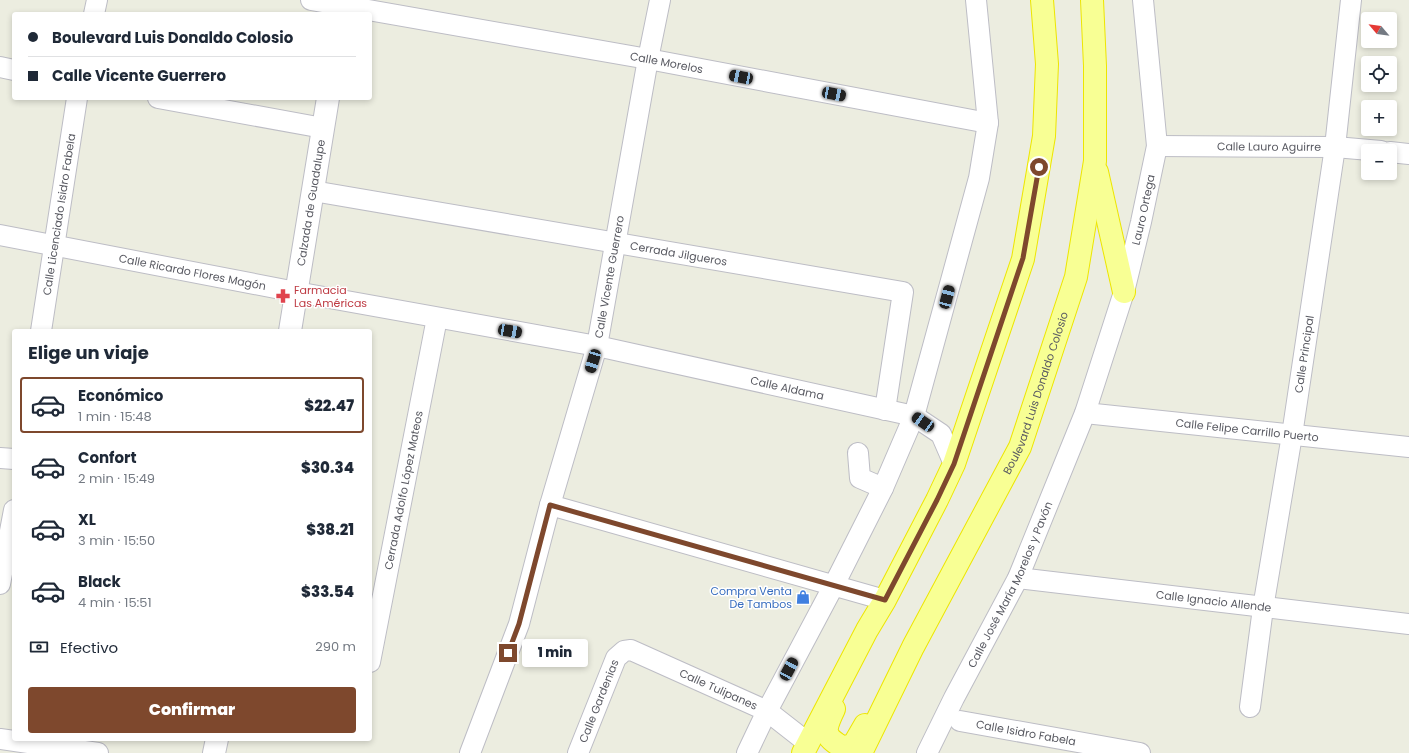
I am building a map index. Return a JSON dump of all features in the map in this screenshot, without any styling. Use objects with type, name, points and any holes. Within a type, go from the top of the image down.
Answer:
[{"type":"highway","points":[[805,748],[867,630],[885,600],[954,464],[1023,258],[1044,136],[1047,64],[1042,0]]},
{"type":"highway","name":"Boulevard Luis Donaldo Colosio","points":[[861,753],[913,647],[1020,447],[1076,277],[1095,161],[1095,66],[1092,0]]},
{"type":"highway","points":[[1095,161],[1124,292]]},
{"type":"highway","points":[[867,630],[867,639],[826,726],[827,735],[834,742],[844,748],[854,744],[903,655],[913,647]]},
{"type":"street","points":[[94,12],[97,0]]},
{"type":"street","name":"Calle Morelos","points":[[311,0],[343,7],[648,59],[988,124]]},
{"type":"street","name":"Calle Vicente Guerrero","points":[[470,753],[519,624],[550,505],[597,346],[648,59],[660,0]]},
{"type":"street","points":[[747,753],[767,711],[834,585],[883,488],[914,416],[980,178],[988,124],[976,0]]},
{"type":"street","name":"Lauro Ortega","points":[[1085,412],[1124,292],[1157,146],[1143,0]]},
{"type":"street","name":"Calle Principal","points":[[1250,707],[1263,608],[1292,435],[1335,147],[1351,0]]},
{"type":"street","points":[[0,67],[12,70]]},
{"type":"street","name":"Calle Licenciado Isidro Fabela","points":[[41,329],[76,100]]},
{"type":"street","points":[[169,100],[323,128]]},
{"type":"street","name":"Calzada de Guadalupe","points":[[290,329],[328,100]]},
{"type":"street","name":"Calle Lauro Aguirre","points":[[1157,146],[1335,147],[1361,149]]},
{"type":"street","points":[[1397,153],[1409,154]]},
{"type":"street","name":"Cerrada Jilgueros","points":[[313,191],[615,244],[903,292],[885,410]]},
{"type":"street","name":"Calle Ricardo Flores Magón","points":[[0,235],[296,292],[597,346]]},
{"type":"street","name":"Cerrada Adolfo López Mateos","points":[[372,652],[437,318]]},
{"type":"street","name":"Calle Aldama","points":[[597,346],[914,416],[941,434],[954,464]]},
{"type":"street","name":"Calle Felipe Carrillo Puerto","points":[[1085,412],[1409,447]]},
{"type":"street","name":"Calle José María Morelos y Pavón","points":[[928,753],[954,698],[1018,578],[1085,412]]},
{"type":"street","points":[[858,453],[860,478],[883,488]]},
{"type":"street","points":[[0,458],[12,460]]},
{"type":"street","points":[[550,505],[885,600]]},
{"type":"street","points":[[4,579],[12,524]]},
{"type":"street","name":"Calle Ignacio Allende","points":[[1018,578],[1409,624]]},
{"type":"street","name":"Calle Tulipanes","points":[[624,651],[631,650],[639,652],[767,711],[805,748]]},
{"type":"street","name":"Calle Gardenias","points":[[578,753],[611,668],[616,658],[624,651]]},
{"type":"street","name":"Calle Isidro Fabela","points":[[960,720],[1140,753]]},
{"type":"street","points":[[0,739],[12,741]]},
{"type":"street","points":[[14,741],[98,753]]},
{"type":"street","points":[[214,753],[217,741]]},
{"type":"place","name":"Farmacia Las Américas","points":[[283,296]]},
{"type":"place","name":"Compra Venta De Tambos","points":[[803,597]]},
{"type":"route","points":[[508,653],[519,624],[550,505],[885,600],[954,464],[1023,258],[1039,167]]}]
